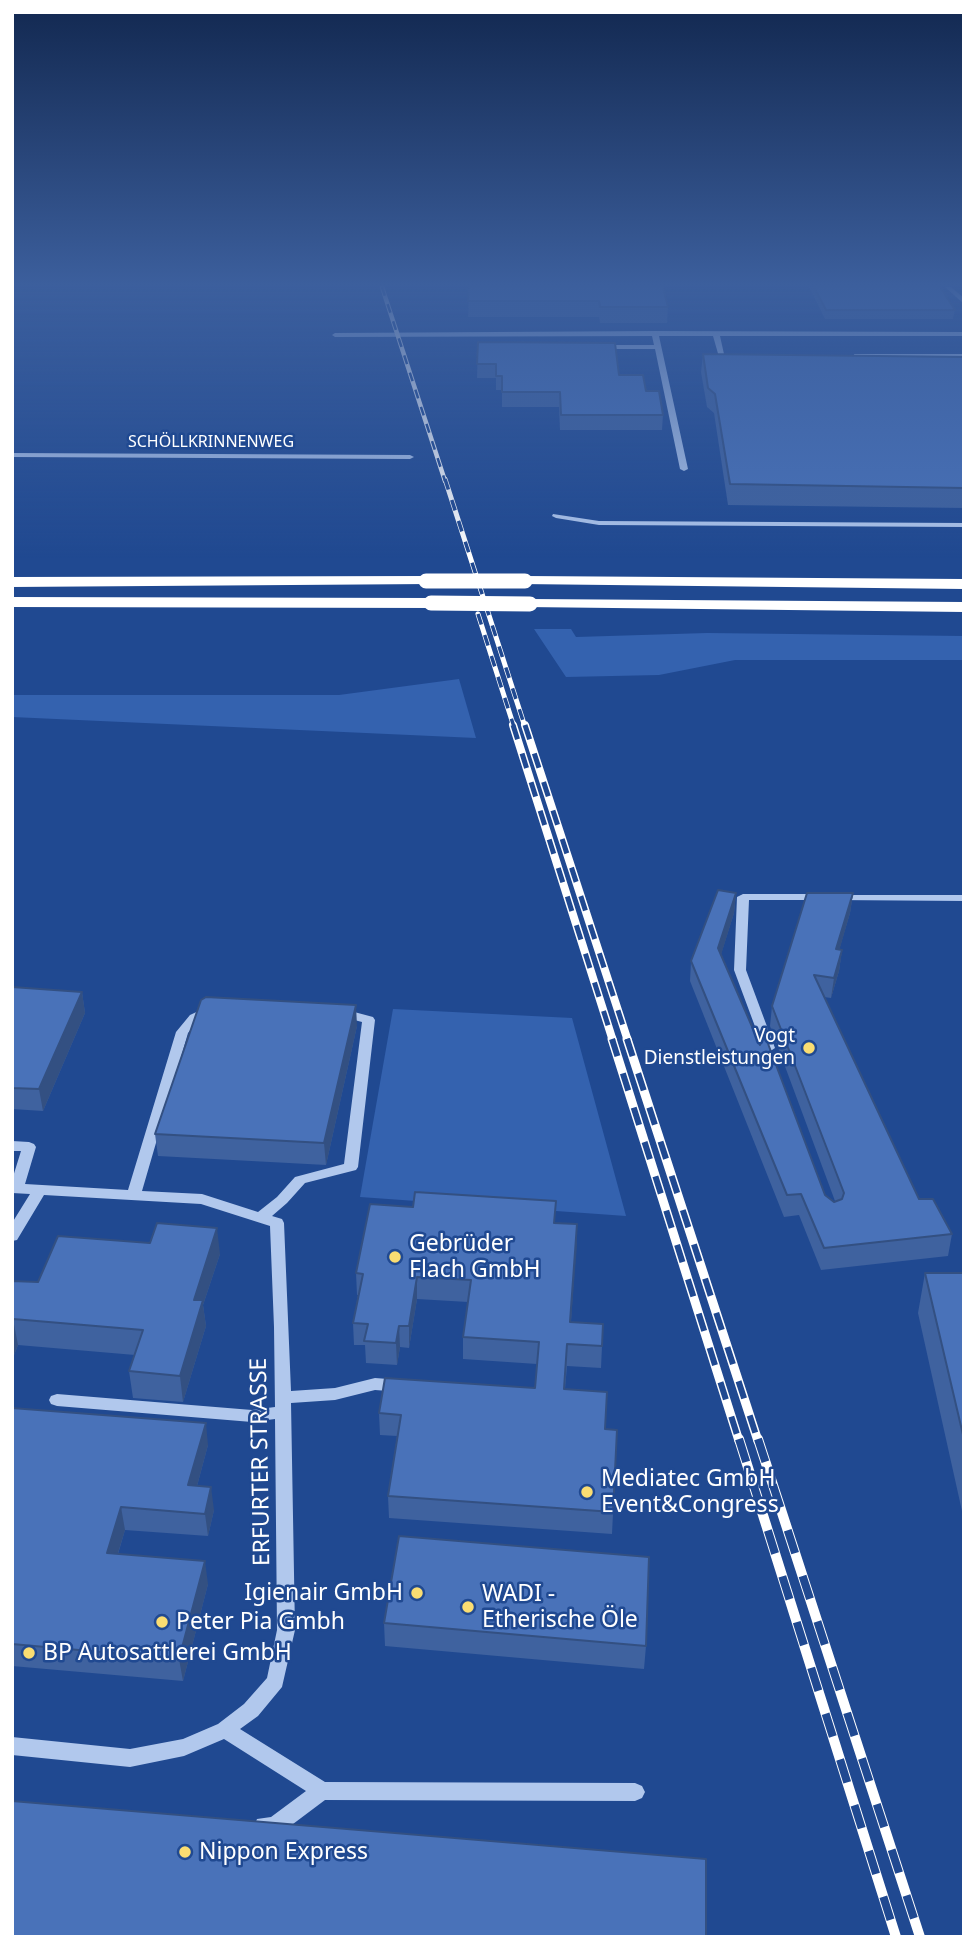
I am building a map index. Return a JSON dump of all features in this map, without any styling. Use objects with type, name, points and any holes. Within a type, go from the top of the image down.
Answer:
[{"type":"highway","points":[[12,582],[964,584]]},
{"type":"highway","points":[[12,602],[964,607]]},
{"type":"street","points":[[665,378],[684,469]]},
{"type":"street","name":"SCHÖLLKRINNENWEG","points":[[12,455],[410,457]]},
{"type":"street","points":[[556,516],[599,523],[964,526]]},
{"type":"street","points":[[773,1061],[740,970],[743,897],[964,898]]},
{"type":"street","points":[[134,1195],[182,1032],[194,1018],[210,1008],[224,1009]]},
{"type":"street","points":[[12,1146],[29,1147],[14,1188],[202,1199],[261,1217]]},
{"type":"street","points":[[12,1236],[40,1189]]},
{"type":"street","name":"ERFURTER STRASSE","points":[[12,1746],[130,1758],[184,1747],[225,1730],[251,1710],[275,1681],[286,1630],[284,1405],[277,1223],[261,1217]]},
{"type":"street","points":[[57,1400],[252,1416],[284,1405]]},
{"type":"street","points":[[225,1730],[322,1791],[635,1792]]},
{"type":"street","points":[[247,1824],[274,1826],[322,1791]]},
{"type":"lane","points":[[261,1217],[282,1200],[300,1180],[351,1167],[369,1020],[335,1013]]},
{"type":"lane","points":[[284,1405],[375,1384],[412,1387]]},
{"type":"shaded area","points":[[534,629],[571,629],[576,637],[707,633],[964,636],[964,660],[735,660],[659,675],[566,677]]},
{"type":"shaded area","points":[[459,679],[476,738],[12,717],[12,695],[339,695]]},
{"type":"shaded area","points":[[393,1009],[572,1018],[626,1216],[360,1197]]},
{"type":"building","points":[[502,378],[644,378],[646,391],[659,391],[663,415],[561,415],[560,392],[502,392]]},
{"type":"building","points":[[707,378],[964,378],[964,488],[730,484],[715,394],[708,388]]},
{"type":"building","points":[[718,890],[736,893],[718,948],[760,1045],[764,1033],[825,1195],[834,1202],[842,1199],[844,1193],[772,1006],[807,893],[853,893],[836,949],[842,950],[834,978],[814,975],[919,1199],[933,1199],[952,1234],[824,1248],[801,1194],[787,1195],[691,961]]},
{"type":"building","points":[[12,987],[82,992],[39,1089],[12,1088]]},
{"type":"building","points":[[206,997],[356,1005],[324,1143],[155,1134],[201,1000]]},
{"type":"building","points":[[415,1192],[556,1201],[554,1223],[577,1224],[570,1322],[603,1324],[602,1346],[567,1344],[564,1389],[607,1392],[605,1429],[617,1430],[613,1512],[388,1496],[401,1415],[379,1413],[385,1378],[535,1388],[539,1342],[463,1337],[471,1280],[417,1277],[409,1326],[399,1326],[396,1343],[364,1341],[368,1324],[353,1323],[363,1274],[356,1273],[370,1204],[413,1207]]},
{"type":"building","points":[[157,1223],[217,1228],[194,1300],[203,1300],[180,1376],[129,1371],[143,1330],[12,1320],[12,1281],[38,1282],[58,1236],[150,1243]]},
{"type":"building","points":[[925,1273],[964,1273],[964,1439]]},
{"type":"building","points":[[12,1408],[206,1423],[188,1485],[211,1487],[205,1514],[121,1507],[107,1553],[205,1561],[179,1659],[12,1644]]},
{"type":"building","points":[[399,1536],[649,1557],[646,1646],[384,1623]]},
{"type":"building","name":"Nippon Express","points":[[12,1801],[706,1859],[706,1937],[12,1937]]},
{"type":"railway","points":[[412,378],[445,481]]},
{"type":"railway","points":[[445,479],[525,727]]},
{"type":"railway","points":[[478,614],[514,727]]},
{"type":"railway","points":[[513,725],[613,1041]]},
{"type":"railway","points":[[525,725],[628,1041]]},
{"type":"railway","points":[[612,1039],[739,1441]]},
{"type":"railway","points":[[627,1039],[758,1441]]},
{"type":"railway","points":[[739,1439],[896,1937]]},
{"type":"railway","points":[[758,1439],[920,1937]]},
{"type":"place","name":"Vogt Dienstleistungen","points":[[809,1048]]},
{"type":"place","name":"Gebrüder Flach GmbH","points":[[395,1257]]},
{"type":"place","name":"Mediatec GmbH Event&Congress","points":[[587,1492]]},
{"type":"place","name":"Igienair GmbH","points":[[417,1593]]},
{"type":"place","name":"WADI - Etherische Öle","points":[[468,1607]]},
{"type":"place","name":"Peter Pia Gmbh","points":[[162,1622]]},
{"type":"place","name":"BP Autosattlerei GmbH","points":[[29,1653]]},
{"type":"place","name":"Nippon Express","points":[[185,1852]]}]
